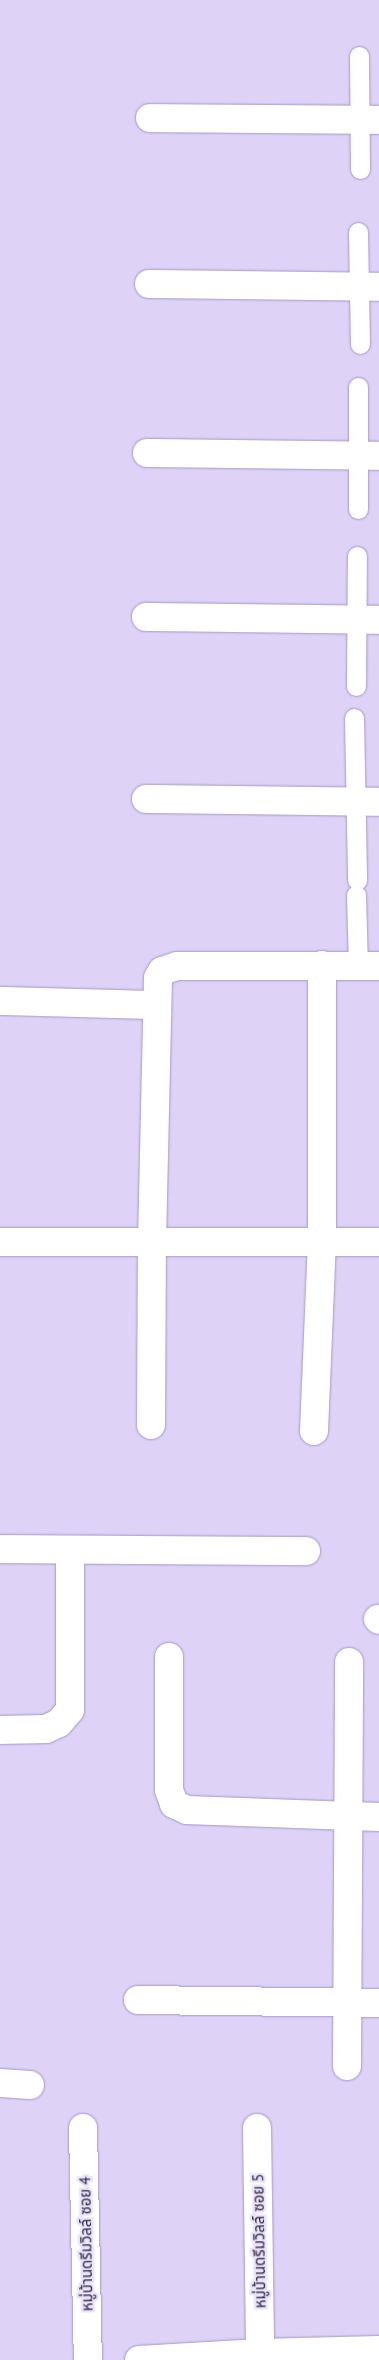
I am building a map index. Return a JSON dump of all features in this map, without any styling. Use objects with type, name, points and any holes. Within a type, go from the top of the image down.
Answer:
[{"type":"street","points":[[150,118],[369,120]]},
{"type":"street","points":[[149,284],[368,287]]},
{"type":"street","points":[[147,453],[368,456]]},
{"type":"street","points":[[146,617],[367,620]]},
{"type":"street","points":[[146,799],[367,802]]},
{"type":"street","points":[[314,1431],[322,1240],[322,965]]},
{"type":"street","points":[[151,1425],[152,1242],[158,978],[162,971],[170,968],[369,966]]},
{"type":"street","points":[[0,1001],[157,1005]]},
{"type":"street","points":[[0,1242],[322,1240],[379,1242]]},
{"type":"street","points":[[0,1549],[70,1551],[306,1550]]},
{"type":"street","points":[[0,1730],[46,1729],[59,1723],[70,1710],[70,1551]]},
{"type":"street","points":[[169,1657],[169,1790],[174,1804],[187,1810],[379,1817]]},
{"type":"street","points":[[347,2066],[349,1662]]},
{"type":"street","points":[[138,2000],[379,2003]]},
{"type":"street","points":[[0,2083],[30,2085]]},
{"type":"street","name":"หมู่บ้านดรีมวิลล์ ซอย 4","points":[[83,2128],[88,2360]]},
{"type":"street","name":"หมู่บ้านดรีมวิลล์ ซอย 5","points":[[257,2128],[260,2353]]},
{"type":"street","points":[[139,2360],[260,2353],[379,2350]]},
{"type":"lane","points":[[359,56],[369,120],[360,169]]},
{"type":"lane","points":[[358,232],[368,287],[360,344]]},
{"type":"lane","points":[[358,387],[368,456],[358,510]]},
{"type":"lane","points":[[356,686],[367,620],[357,556]]},
{"type":"lane","points":[[354,718],[367,802],[357,887],[369,966]]}]
